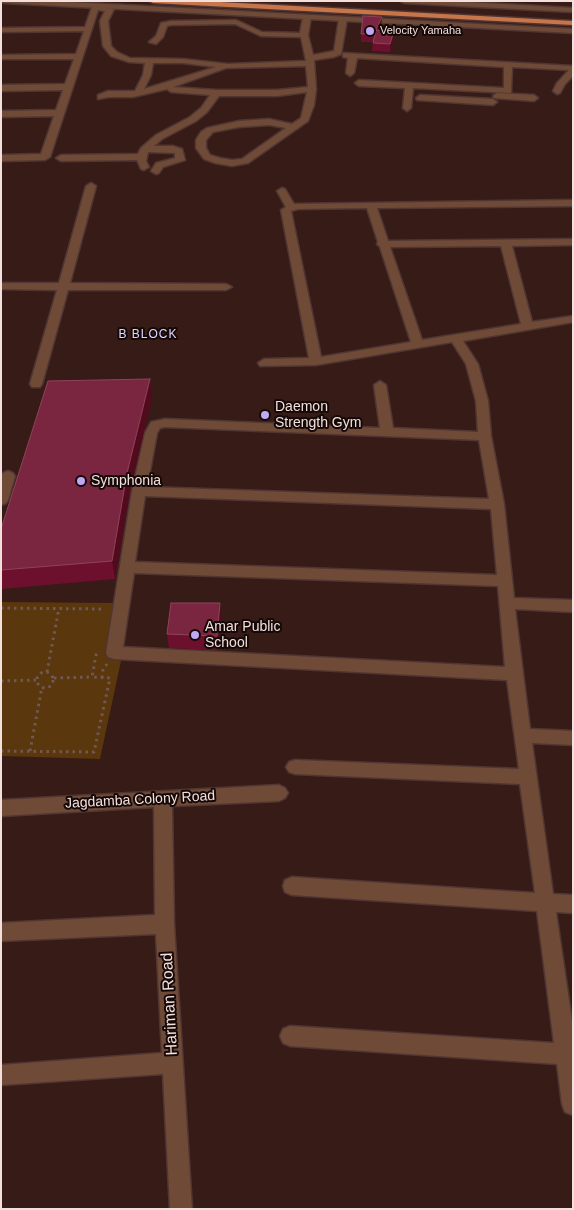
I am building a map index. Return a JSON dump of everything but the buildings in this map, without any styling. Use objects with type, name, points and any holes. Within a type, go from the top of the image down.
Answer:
[{"type":"highway","points":[[154,1],[573,23]]},
{"type":"highway","points":[[273,1],[573,16]]},
{"type":"street","points":[[4,1],[573,31]]},
{"type":"street","points":[[404,1],[573,10]]},
{"type":"street","points":[[1,158],[45,157],[96,7]]},
{"type":"street","points":[[96,7],[110,9],[104,21],[104,26],[107,46],[114,54],[129,60],[183,61],[228,66],[310,60],[334,55],[338,52],[343,19]]},
{"type":"street","points":[[294,127],[269,122],[239,124],[210,130],[204,134],[201,140],[201,148],[207,157],[218,161],[232,163],[245,161],[294,127],[304,119],[308,114],[312,89],[310,60],[304,35],[307,17]]},
{"type":"street","points":[[153,42],[164,25],[172,23],[236,22],[261,34],[304,35]]},
{"type":"street","points":[[1,30],[88,29]]},
{"type":"street","points":[[350,73],[350,55],[440,74],[493,99]]},
{"type":"street","points":[[1,57],[79,56]]},
{"type":"street","points":[[138,93],[147,75],[149,60]]},
{"type":"street","points":[[493,99],[508,91],[508,64]]},
{"type":"street","points":[[359,83],[409,86],[440,74],[508,64],[573,70]]},
{"type":"street","points":[[101,97],[108,94],[138,93],[157,89],[228,66]]},
{"type":"street","points":[[557,91],[561,83],[573,70]]},
{"type":"street","points":[[408,108],[409,86]]},
{"type":"street","points":[[1,88],[69,87]]},
{"type":"street","points":[[157,89],[216,93],[277,93],[312,89]]},
{"type":"street","points":[[144,158],[159,137],[204,110],[216,93]]},
{"type":"street","points":[[420,98],[534,98]]},
{"type":"street","points":[[1,114],[60,113]]},
{"type":"street","points":[[61,158],[144,158],[173,148],[179,151],[180,160],[159,165],[156,171]]},
{"type":"street","points":[[36,384],[91,186]]},
{"type":"street","points":[[282,190],[291,207]]},
{"type":"street","points":[[316,361],[286,210],[291,207],[371,205],[573,203]]},
{"type":"street","points":[[371,205],[382,244],[418,345]]},
{"type":"street","points":[[382,244],[573,242]]},
{"type":"street","points":[[506,243],[527,326]]},
{"type":"street","points":[[1,286],[226,287]]},
{"type":"street","points":[[264,363],[316,361],[573,319]]},
{"type":"street","points":[[456,339],[472,364],[479,385],[485,436],[497,504],[514,674],[573,1104]]},
{"type":"street","points":[[380,385],[386,432]]},
{"type":"street","points":[[485,436],[165,423],[156,425],[151,433],[139,491],[114,653],[514,674]]},
{"type":"street","points":[[1,500],[8,476]]},
{"type":"street","points":[[139,491],[497,504]]},
{"type":"street","points":[[126,567],[504,581]]},
{"type":"street","points":[[507,603],[573,606]]},
{"type":"street","points":[[523,736],[573,738]]},
{"type":"street","points":[[295,766],[528,777]]},
{"type":"street","name":"Jagdamba Colony Road","points":[[1,808],[279,793]]},
{"type":"street","name":"Hariman Road","points":[[163,798],[165,924],[174,1064],[180,1209]]},
{"type":"street","points":[[292,886],[573,904]]},
{"type":"street","points":[[1,932],[165,924]]},
{"type":"street","points":[[290,1036],[566,1054]]},
{"type":"street","points":[[1,1075],[174,1064]]},
{"type":"path","points":[[1,608],[104,608],[103,617]]},
{"type":"path","points":[[46,672],[59,608]]},
{"type":"path","points":[[92,677],[98,643]]},
{"type":"path","points":[[36,680],[38,676],[46,672],[52,674],[54,678]]},
{"type":"path","points":[[1,751],[94,752],[110,678],[54,678]]},
{"type":"path","points":[[36,680],[37,685],[42,687],[51,684],[54,678]]},
{"type":"path","points":[[1,681],[36,680]]},
{"type":"path","points":[[30,751],[42,687]]},
{"type":"shaded area","points":[[1,602],[114,603],[106,655],[121,661],[100,759],[1,756]]},
{"type":"place","name":"Velocity Yamaha","points":[[370,31]]},
{"type":"place","name":"Daemon Strength Gym","points":[[265,415]]},
{"type":"place","name":"Symphonia","points":[[81,481]]},
{"type":"place","name":"Amar Public School","points":[[195,635]]},
{"type":"district","name":"B BLOCK","points":[[148,335]]}]
